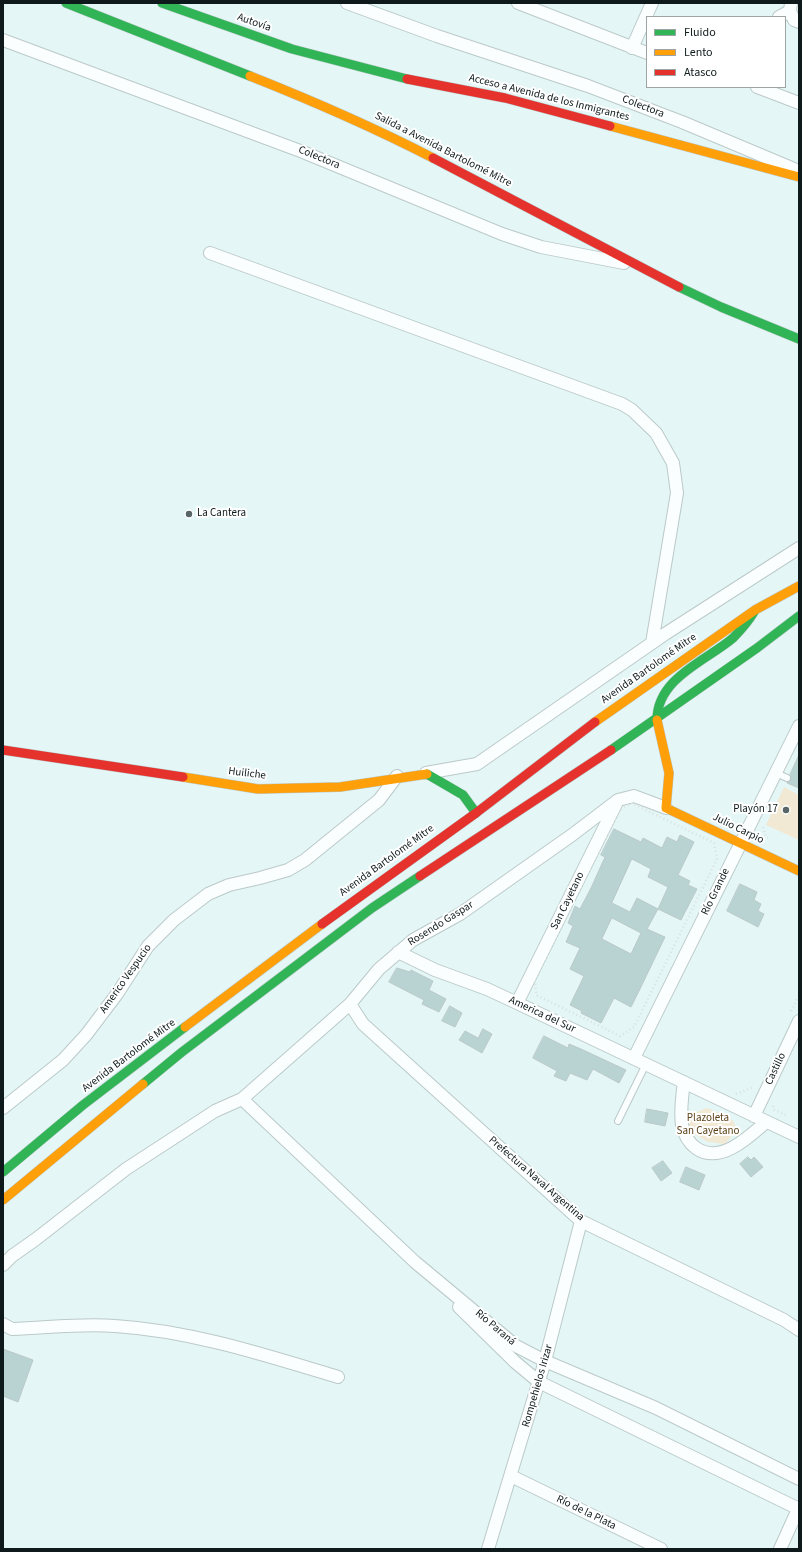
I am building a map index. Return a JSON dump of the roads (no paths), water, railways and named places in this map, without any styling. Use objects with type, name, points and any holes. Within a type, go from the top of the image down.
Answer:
[{"type":"street","name":"Salida a Avenida Bartolomé Mitre","points":[[66,3],[331,108],[390,136],[637,266],[721,307],[799,339]]},
{"type":"street","name":"Autovía","points":[[162,3],[292,49]]},
{"type":"street","name":"Colectora","points":[[347,3],[437,36],[588,86],[682,122],[799,171]]},
{"type":"street","points":[[646,16],[652,3]]},
{"type":"street","points":[[523,4],[646,53]]},
{"type":"street","points":[[780,16],[790,7],[794,20],[799,22]]},
{"type":"street","points":[[632,48],[646,16]]},
{"type":"street","name":"Colectora","points":[[3,40],[303,152],[502,234],[541,247],[637,266]]},
{"type":"street","name":"Acceso a Avenida de los Inmigrantes","points":[[292,49],[404,78],[505,98],[799,177]]},
{"type":"street","points":[[760,88],[799,103]]},
{"type":"street","points":[[210,253],[622,404],[632,410],[656,434],[673,463],[677,493],[652,643]]},
{"type":"street","points":[[426,773],[477,764],[652,643],[799,548]]},
{"type":"street","name":"Avenida Bartolomé Mitre","points":[[3,1172],[83,1105],[312,931],[476,812],[548,756],[638,690],[755,610],[799,586]]},
{"type":"street","points":[[666,808],[669,783],[668,770],[656,719],[659,704],[667,689],[686,672],[739,634],[750,622],[755,610]]},
{"type":"street","points":[[3,1200],[182,1052],[348,926],[480,834],[559,785],[656,719],[799,616]]},
{"type":"street","name":"Río Grande","points":[[634,1058],[740,844],[781,775],[799,726]]},
{"type":"street","name":"Huiliche","points":[[3,750],[258,789],[340,787],[397,776],[426,773]]},
{"type":"street","points":[[426,773],[442,781],[463,795],[476,812]]},
{"type":"street","name":"Americo Vespucio","points":[[3,1108],[63,1060],[86,1035],[117,994],[148,946],[174,920],[208,894],[229,885],[288,870],[305,860],[379,800],[397,776]]},
{"type":"street","name":"Rosendo Gaspar","points":[[3,1265],[12,1256],[126,1170],[215,1111],[242,1099],[350,1004],[379,969],[413,940],[460,914],[572,835],[618,800],[634,796],[666,808]]},
{"type":"street","name":"San Cayetano","points":[[517,1003],[618,800]]},
{"type":"street","name":"Julio Carpio","points":[[666,808],[799,871]]},
{"type":"street","name":"America del Sur","points":[[398,952],[435,970],[488,989],[799,1137]]},
{"type":"street","name":"Prefectura Naval Argentina","points":[[350,1004],[363,1024],[581,1221],[784,1320],[799,1330]]},
{"type":"street","name":"Castillo","points":[[754,1116],[794,1019]]},
{"type":"street","points":[[684,1082],[681,1105],[682,1126],[690,1144],[699,1150],[706,1153],[718,1154],[723,1152],[766,1122]]},
{"type":"street","name":"Río Paraná","points":[[242,1099],[416,1262],[516,1346],[545,1361],[656,1408],[799,1479]]},
{"type":"street","name":"Rompehielos Irizar","points":[[488,1549],[540,1382],[581,1221]]},
{"type":"street","points":[[416,1262],[500,1348],[540,1382],[799,1509],[780,1549]]},
{"type":"street","points":[[3,1324],[12,1329],[80,1325],[116,1326],[172,1332],[217,1342],[338,1377]]},
{"type":"street","name":"Río de la Plata","points":[[511,1476],[661,1549]]},
{"type":"lane","points":[[618,1121],[646,1064]]},
{"type":"place","name":"La Cantera","points":[[189,514]]},
{"type":"place","name":"Playón 17","points":[[786,810]]},
{"type":"park label","name":"Plazoleta San Cayetano","points":[[708,1125]]}]
